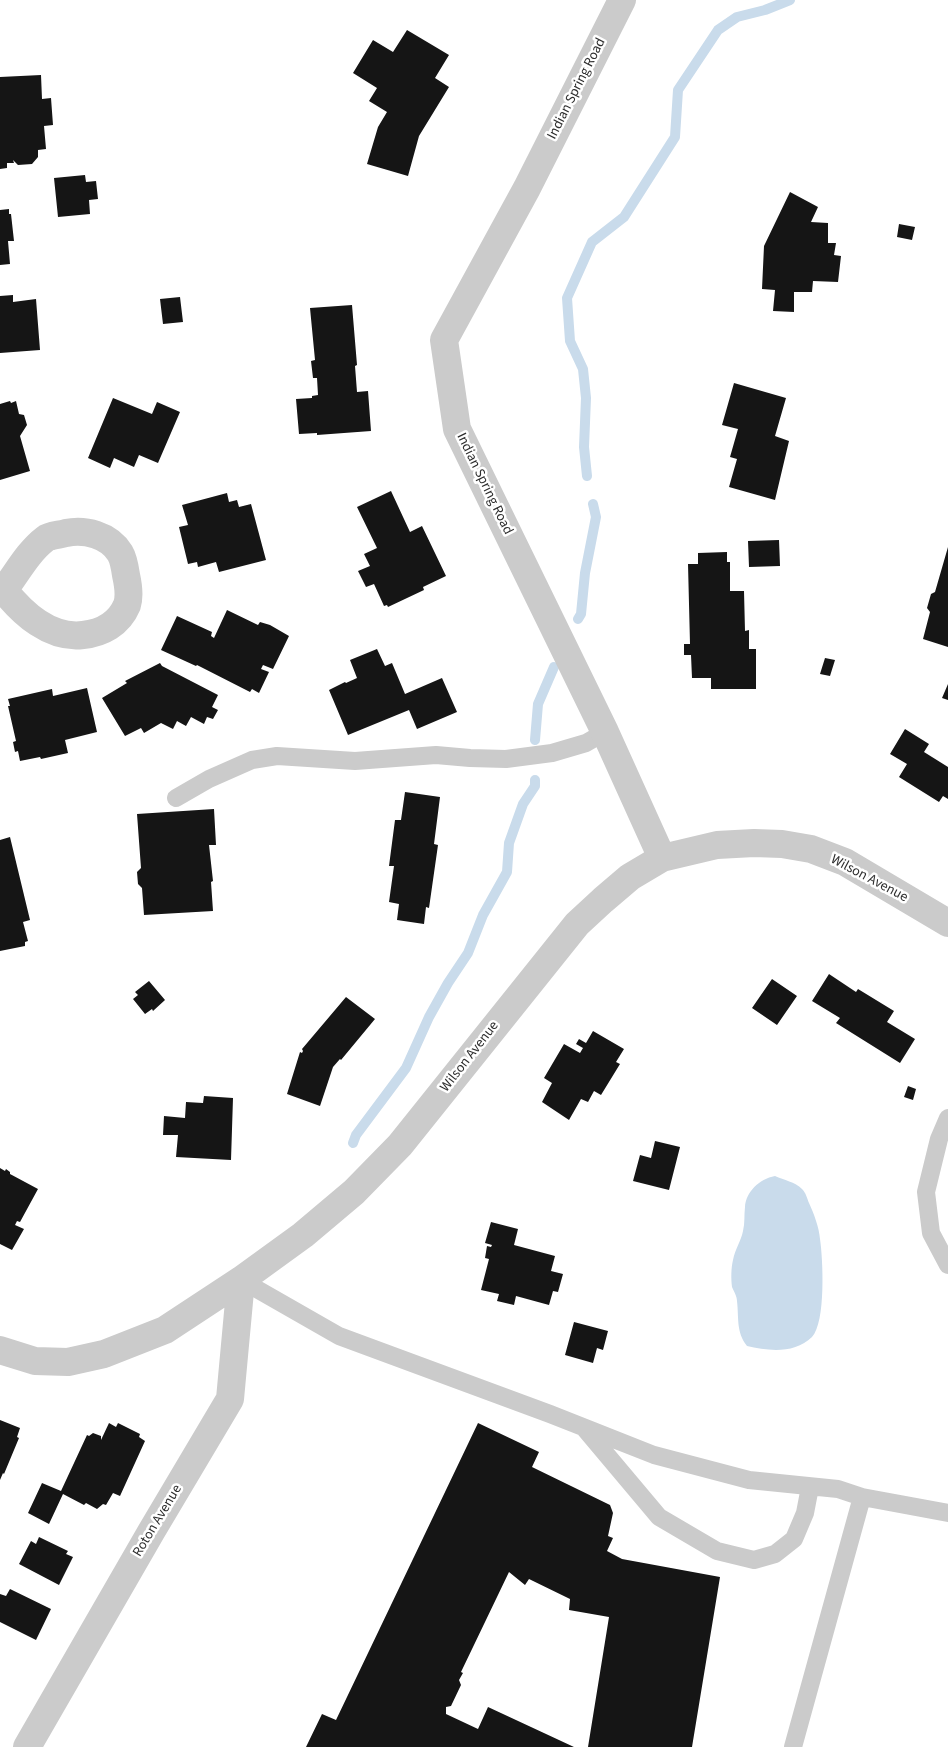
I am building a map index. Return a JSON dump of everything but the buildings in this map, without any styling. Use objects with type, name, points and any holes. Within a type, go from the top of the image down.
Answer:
[{"type":"street","name":"Indian Spring Road","points":[[622,0],[527,188],[444,340],[457,428],[605,732],[662,858]]},
{"type":"street","points":[[73,532],[92,532],[108,542],[120,553],[126,570],[128,588],[127,604],[117,621],[96,634],[77,636],[50,630],[30,617],[2,590],[30,554],[46,538],[73,532]]},
{"type":"street","name":"Wilson Avenue","points":[[0,1350],[35,1361],[68,1362],[104,1354],[165,1330],[241,1280],[303,1235],[354,1192],[400,1145],[577,924],[630,877],[662,858],[717,845],[782,844],[811,849],[845,862],[948,923]]},
{"type":"street","name":"Roton Avenue","points":[[27,1747],[230,1399],[241,1280]]},
{"type":"lane","points":[[176,798],[209,779],[252,760],[277,756],[355,760],[436,755],[506,759],[552,753],[586,743],[605,732]]},
{"type":"lane","points":[[948,1118],[939,1139],[926,1192],[931,1233],[948,1264]]},
{"type":"lane","points":[[241,1280],[339,1336],[654,1455],[749,1480],[838,1489],[862,1497],[948,1513]]},
{"type":"lane","points":[[583,1427],[659,1518],[717,1552],[754,1560],[776,1554],[794,1539],[805,1513],[810,1487]]},
{"type":"lane","points":[[793,1747],[862,1497]]},
{"type":"water","points":[[775,1176],[796,1185],[805,1194],[819,1230],[822,1275],[820,1318],[812,1337],[798,1346],[781,1350],[747,1346],[743,1341],[739,1325],[737,1299],[731,1281],[732,1263],[743,1231],[748,1196],[759,1183]]},
{"type":"waterway","points":[[587,476],[584,447],[586,398],[583,369],[570,341],[567,298],[592,242],[624,217],[675,137],[678,90],[718,30],[737,17],[765,10],[790,0]]},
{"type":"waterway","points":[[578,619],[581,614],[585,573],[596,517],[593,504]]},
{"type":"waterway","points":[[535,740],[538,704],[554,667]]},
{"type":"waterway","points":[[353,1143],[356,1135],[406,1068],[429,1017],[468,953],[483,915],[507,872],[509,843],[523,804],[535,786],[535,780]]}]
